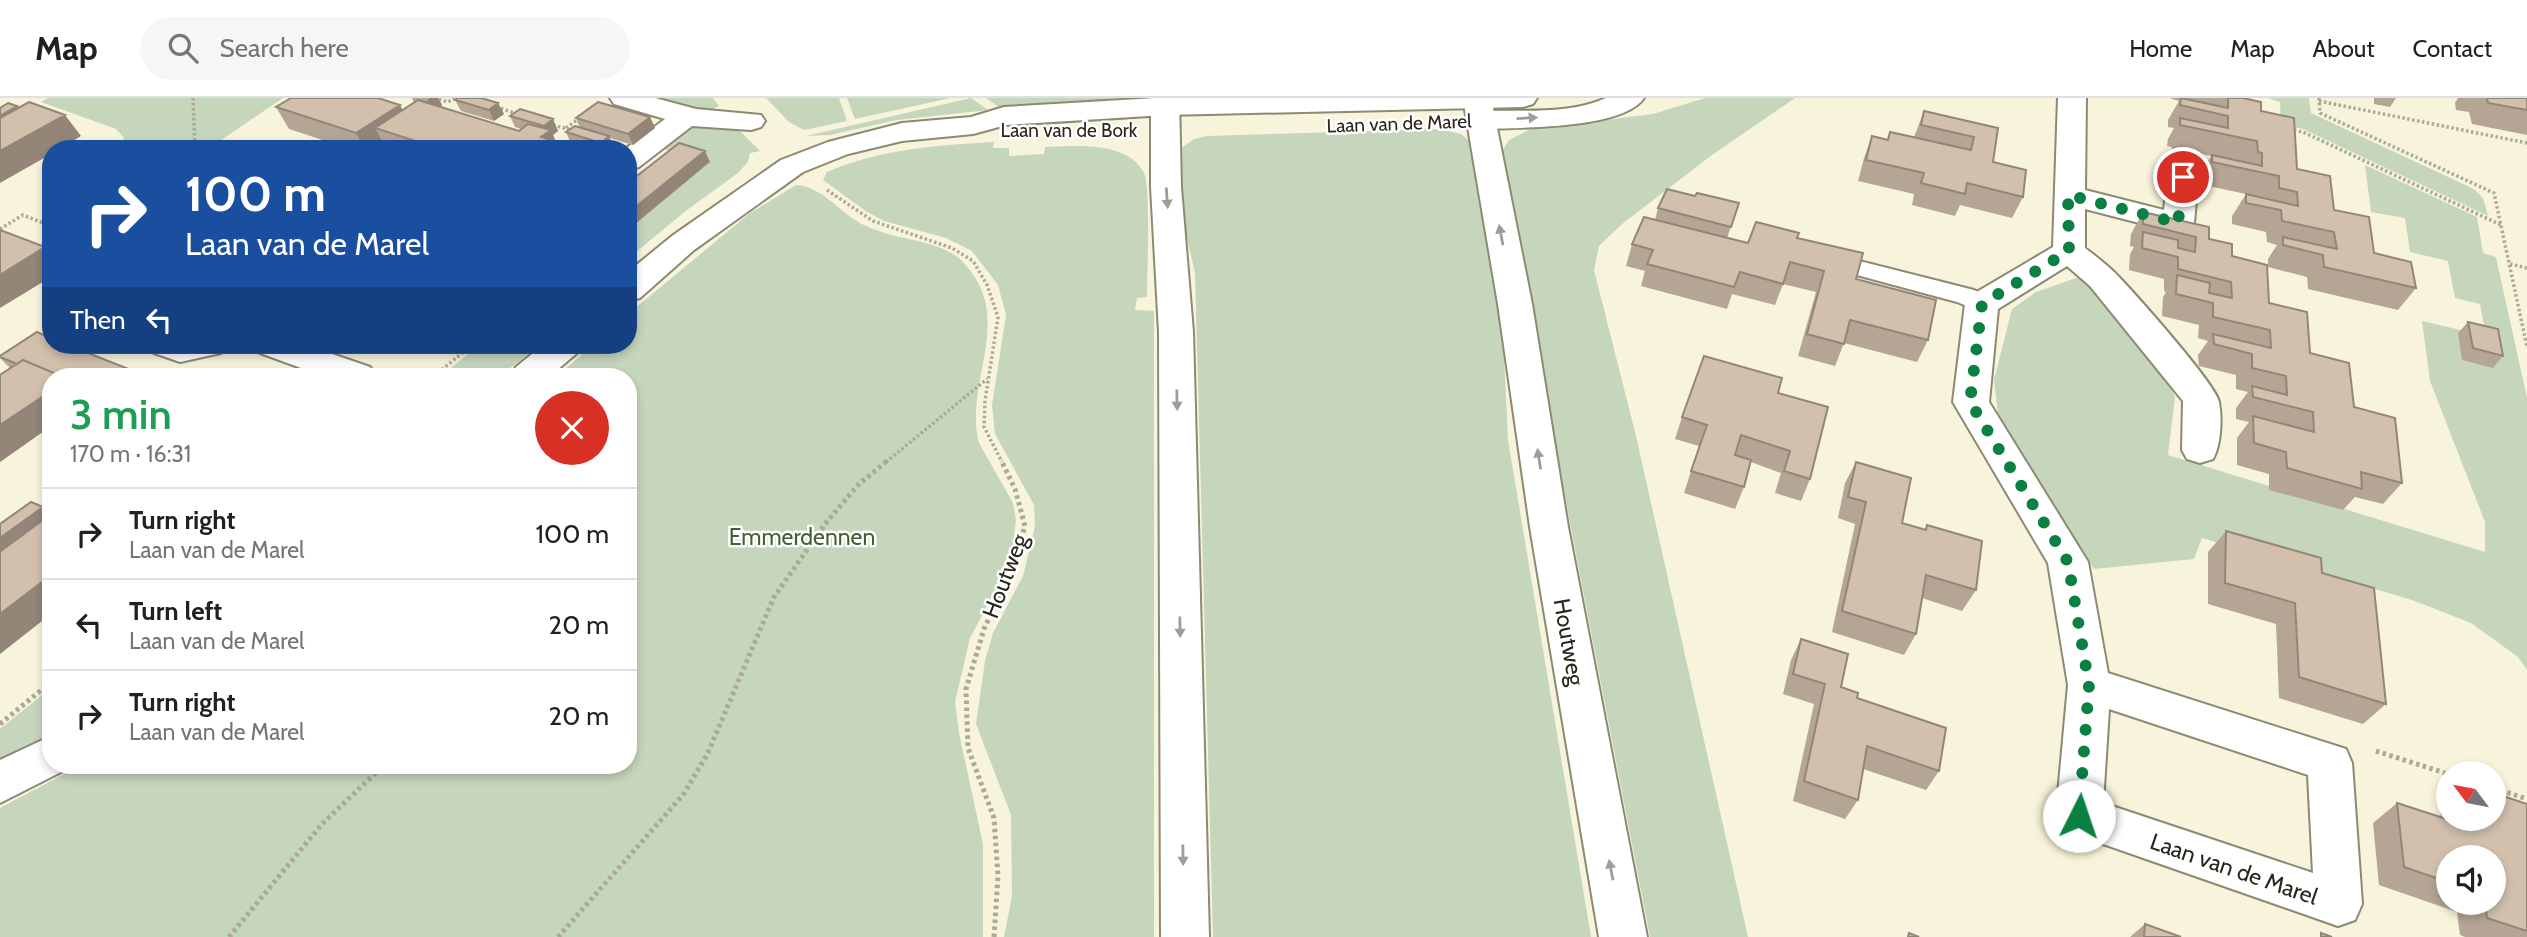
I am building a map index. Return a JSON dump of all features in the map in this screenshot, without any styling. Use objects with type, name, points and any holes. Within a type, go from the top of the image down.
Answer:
[{"type":"street","points":[[624,98],[687,116],[751,121]]},
{"type":"street","points":[[730,98],[778,152]]},
{"type":"street","name":"Laan van de Marel","points":[[1478,106],[1523,98]]},
{"type":"street","name":"Laan van de Marel","points":[[1165,112],[1478,106],[1562,117],[1601,111],[1630,98]]},
{"type":"street","points":[[2072,98],[2069,251],[2102,279],[2177,367],[2201,400],[2200,450]]},
{"type":"street","name":"Houtweg","points":[[1478,106],[1515,304],[1551,540],[1623,937]]},
{"type":"street","points":[[1165,112],[1166,187],[1177,332],[1185,937]]},
{"type":"street","name":"Laan van de Bork","points":[[637,282],[683,243],[778,152],[838,148],[902,132],[973,125],[1000,132],[1165,112]]},
{"type":"street","points":[[637,155],[687,116]]},
{"type":"street","points":[[2068,195],[2178,223],[2185,155]]},
{"type":"street","points":[[1982,304],[2069,251]]},
{"type":"street","name":"Laan van de Marel","points":[[1982,304],[1970,402],[2068,562],[2089,685],[2079,816],[2338,904],[2330,763]]},
{"type":"street","points":[[297,354],[336,368]]},
{"type":"street","points":[[538,368],[554,354]]},
{"type":"street","points":[[2089,685],[2330,763]]},
{"type":"street","points":[[0,783],[42,760]]},
{"type":"lane","points":[[1798,253],[1965,296],[1982,304]]},
{"type":"path","points":[[193,98],[195,140]]},
{"type":"path","points":[[434,98],[448,102],[455,98]]},
{"type":"path","points":[[2527,143],[2319,100],[2320,113],[2494,193],[2527,347]]},
{"type":"path","points":[[490,106],[528,117]]},
{"type":"path","points":[[552,125],[591,140]]},
{"type":"path","points":[[2281,128],[2302,132],[2501,226]]},
{"type":"path","name":"Houtweg","points":[[778,152],[873,221],[952,248],[973,261],[987,285],[998,317],[988,378],[984,428],[1015,489],[1025,526],[1013,566],[984,629],[966,689],[968,748],[994,818],[998,876],[994,937]]},
{"type":"path","points":[[0,229],[23,215],[42,222]]},
{"type":"path","points":[[2510,264],[2527,268]]},
{"type":"path","points":[[444,368],[461,354]]},
{"type":"path","points":[[558,937],[683,795],[706,755],[774,597],[825,524],[858,485],[988,378]]},
{"type":"path","points":[[0,724],[42,689]]},
{"type":"path","points":[[2330,763],[2337,742],[2367,748],[2436,770]]},
{"type":"path","points":[[229,937],[322,824],[375,774]]},
{"type":"path","points":[[2506,792],[2527,799]]},
{"type":"green space","points":[[48,98],[283,98],[221,140],[123,140],[124,138],[116,129],[41,102]]},
{"type":"green space","points":[[654,98],[713,98],[719,106],[706,112]]},
{"type":"green space","points":[[766,98],[839,98],[847,121],[804,130],[789,122]]},
{"type":"green space","points":[[847,98],[951,98],[855,119]]},
{"type":"green space","points":[[971,98],[988,110],[897,120],[830,135],[806,136]]},
{"type":"green space","points":[[986,98],[1115,98],[1098,102],[1000,108]]},
{"type":"green space","points":[[1705,98],[1795,98],[1712,155],[1622,224],[1599,246],[1594,270],[1637,440],[1748,937],[1650,937],[1499,156],[1509,140],[1531,129],[1653,114]]},
{"type":"green space","points":[[2268,98],[2309,98],[2311,113],[2474,189],[2483,198],[2488,216],[2303,129],[2281,124],[2280,102]]},
{"type":"green space","points":[[703,125],[740,131],[760,151],[750,153],[748,162],[738,173],[637,251],[637,221],[709,163],[663,149],[688,128]]},
{"type":"green space","points":[[1441,129],[1461,134],[1473,144],[1503,331],[1508,440],[1591,937],[1213,937],[1195,273],[1179,204],[1180,149],[1194,139],[1207,136]]},
{"type":"green space","points":[[994,142],[993,148],[1009,148],[1009,156],[1044,154],[1045,147],[1085,146],[1113,150],[1136,162],[1146,181],[1147,297],[1137,298],[1135,310],[1154,311],[1154,937],[1004,937],[1012,896],[1011,815],[976,724],[985,661],[993,633],[1023,576],[1035,526],[1034,505],[995,434],[992,405],[1006,315],[998,285],[972,251],[946,238],[884,221],[823,180],[827,172],[888,153]]},
{"type":"green space","points":[[2365,165],[2477,217],[2483,253],[2496,257],[2527,398],[2527,670],[2518,657],[2471,623],[2412,600],[2202,538],[2194,559],[2094,569],[1998,414],[1994,380],[2012,309],[2036,292],[2079,277],[2088,278],[2164,373],[2175,397],[2168,455],[2485,552],[2485,522],[2430,381],[2422,321],[2486,336],[2480,304],[2455,298],[2448,261],[2410,252],[2405,218],[2371,212]]},
{"type":"green space","name":"Emmerdennen","points":[[796,185],[813,189],[867,226],[934,245],[955,255],[972,273],[984,296],[987,337],[977,401],[979,443],[1013,503],[1016,520],[1013,547],[1005,572],[970,638],[955,702],[983,844],[983,937],[0,937],[0,808],[64,774],[637,774],[637,368],[566,368],[583,354],[637,354],[637,307],[750,213]]},
{"type":"green space","points":[[468,354],[528,354],[510,368],[451,368]]},
{"type":"green space","points":[[42,695],[42,740],[0,761],[0,729]]},
{"type":"building","points":[[291,98],[378,98],[400,105],[356,133],[276,107]]},
{"type":"building","points":[[481,98],[498,103],[489,110],[455,100]]},
{"type":"building","points":[[2181,98],[2228,108],[2228,98],[2243,98],[2261,102],[2261,111],[2294,118],[2297,169],[2330,176],[2334,210],[2369,217],[2374,253],[2411,262],[2416,288],[2324,267],[2323,255],[2283,245],[2283,237],[2337,249],[2334,232],[2282,221],[2281,210],[2246,203],[2246,194],[2298,206],[2297,192],[2279,188],[2279,176],[2212,162],[2212,155],[2262,166],[2262,153],[2258,152],[2257,141],[2180,125],[2180,118],[2228,128],[2228,116],[2180,105]]},
{"type":"building","points":[[2487,98],[2527,98],[2527,110],[2488,103]]},
{"type":"building","points":[[418,100],[519,131],[528,124],[551,130],[541,137],[550,140],[412,140],[375,128]]},
{"type":"building","points":[[29,102],[65,115],[0,151],[0,118]]},
{"type":"building","points":[[598,102],[650,117],[628,134],[576,118]]},
{"type":"building","points":[[8,103],[17,106],[0,116],[0,108]]},
{"type":"building","points":[[520,109],[553,119],[544,126],[510,116]]},
{"type":"building","points":[[1924,111],[1998,128],[1993,162],[2026,170],[2023,197],[1967,183],[1965,194],[1921,183],[1924,173],[1866,160],[1872,136],[1888,140],[1890,132],[1971,150],[1974,137],[1921,125]]},
{"type":"building","points":[[575,126],[609,136],[604,140],[591,140],[566,132]]},
{"type":"building","points":[[679,143],[705,151],[637,206],[637,176]]},
{"type":"building","points":[[1667,189],[1739,203],[1731,227],[1658,208]]},
{"type":"building","points":[[2143,212],[2209,227],[2209,239],[2232,244],[2232,256],[2267,265],[2269,303],[2307,312],[2310,353],[2349,363],[2354,407],[2395,418],[2402,483],[2361,472],[2362,489],[2287,468],[2286,452],[2254,443],[2253,416],[2314,432],[2313,412],[2253,397],[2252,386],[2287,395],[2286,376],[2252,368],[2252,354],[2214,344],[2213,334],[2271,348],[2270,330],[2213,317],[2213,303],[2176,294],[2177,275],[2210,283],[2209,293],[2232,298],[2231,282],[2178,269],[2178,257],[2142,248],[2143,232],[2178,240],[2178,248],[2195,252],[2196,237],[2143,224]]},
{"type":"building","points":[[1644,217],[1748,243],[1756,222],[1799,233],[1797,238],[1863,253],[1856,279],[1936,300],[1928,340],[1850,320],[1844,344],[1807,334],[1824,271],[1790,262],[1783,284],[1740,272],[1734,287],[1647,264],[1653,250],[1632,244]]},
{"type":"building","points":[[0,230],[42,246],[42,249],[0,275]]},
{"type":"building","points":[[2468,322],[2498,329],[2503,356],[2473,348]]},
{"type":"building","points":[[37,332],[42,334],[42,354],[91,354],[126,368],[42,368],[23,360],[17,364],[0,356]]},
{"type":"building","points":[[1704,356],[1782,378],[1778,393],[1828,407],[1810,479],[1784,471],[1790,451],[1741,435],[1735,455],[1751,460],[1744,487],[1691,471],[1707,425],[1682,417]]},
{"type":"building","points":[[23,360],[42,368],[42,397],[0,425],[0,375]]},
{"type":"building","points":[[1856,462],[1911,478],[1902,523],[1926,530],[1927,525],[1982,541],[1976,590],[1926,575],[1916,634],[1842,611],[1866,502],[1848,497]]},
{"type":"building","points":[[31,502],[42,507],[0,538],[0,524]]},
{"type":"building","points":[[42,521],[42,582],[0,614],[0,550]]},
{"type":"building","points":[[2226,531],[2321,558],[2322,573],[2374,588],[2386,704],[2299,677],[2295,603],[2225,583]]},
{"type":"building","points":[[1801,639],[1848,654],[1841,687],[1858,693],[1857,698],[1946,728],[1939,771],[1867,746],[1858,800],[1804,781],[1825,684],[1793,674]]},
{"type":"building","points":[[2506,797],[2527,804],[2527,931],[2487,918],[2487,915],[2506,915],[2506,845],[2436,845],[2436,878],[2404,867],[2397,803],[2436,816],[2436,831],[2506,831]]},
{"type":"building","points":[[2145,924],[2181,937],[2144,937]]},
{"type":"route","points":[[2079,816],[2089,685],[2068,562],[1970,402],[1982,304],[2069,251],[2068,195],[2108,203],[2178,223],[2183,177]]}]
